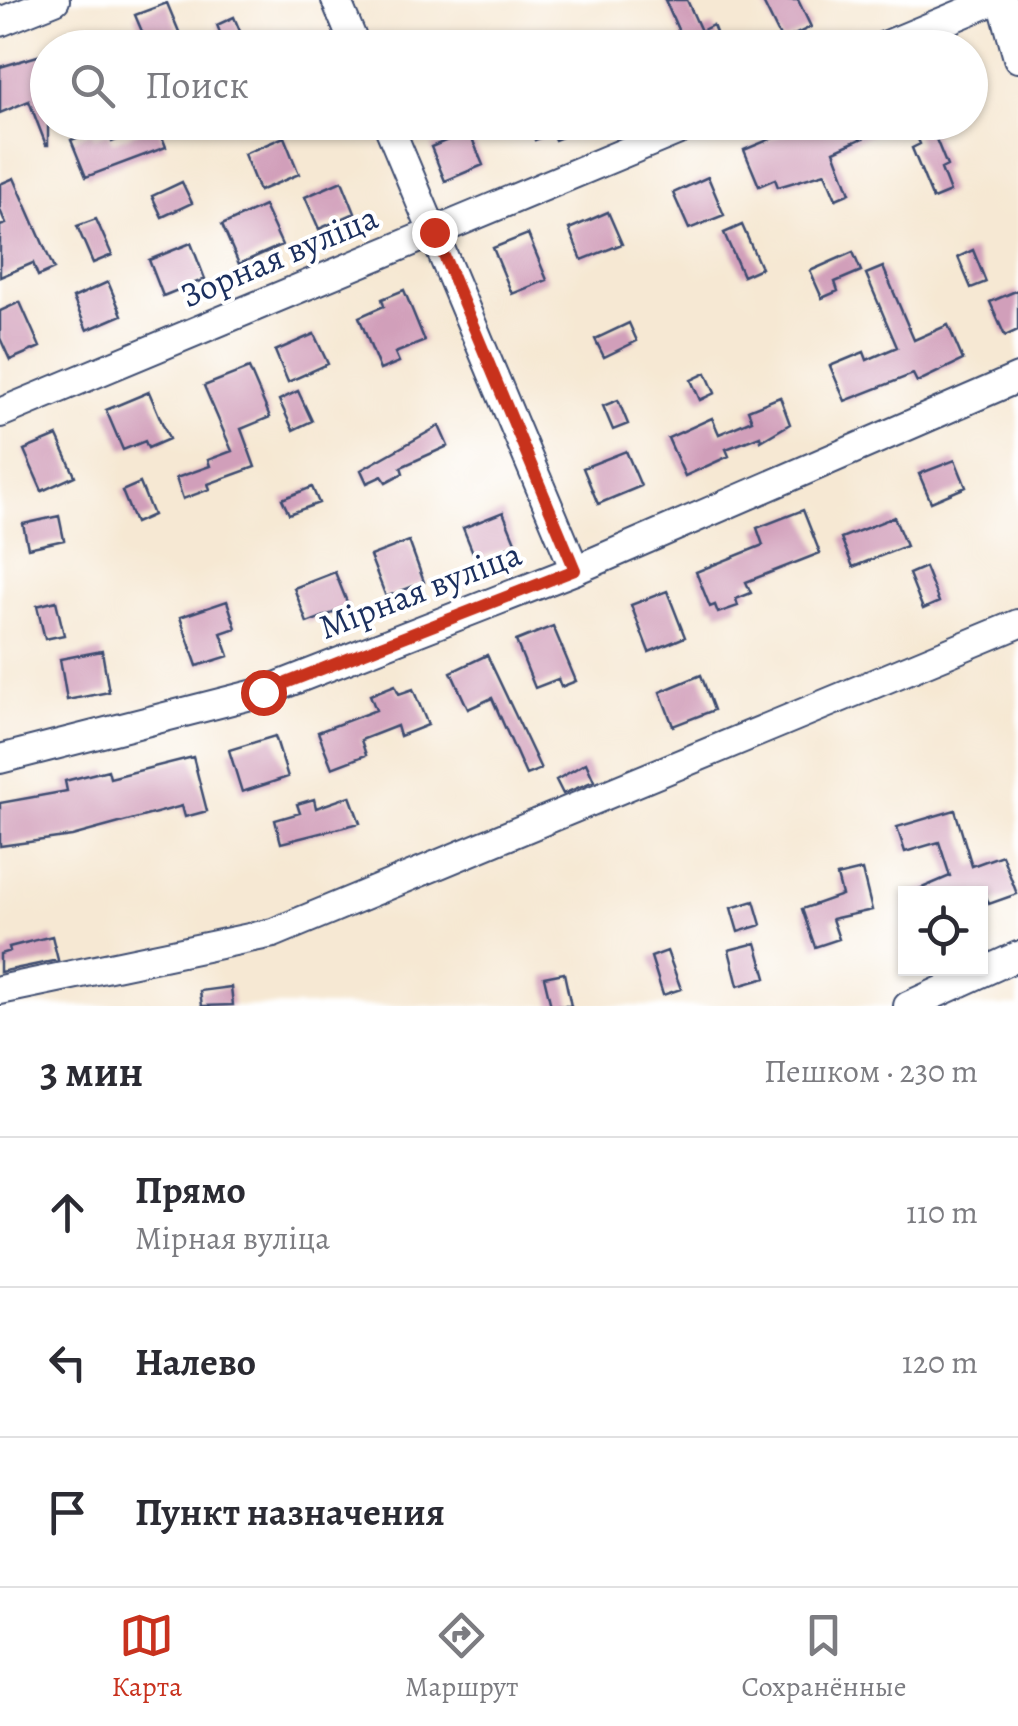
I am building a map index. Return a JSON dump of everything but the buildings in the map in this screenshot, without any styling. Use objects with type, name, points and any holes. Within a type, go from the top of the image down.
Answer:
[{"type":"street","points":[[0,22],[55,0]]},
{"type":"street","points":[[336,0],[348,30]]},
{"type":"street","points":[[925,30],[999,0],[1018,58]]},
{"type":"street","points":[[396,140],[575,570]]},
{"type":"street","name":"Зорная вуліца","points":[[0,413],[655,140]]},
{"type":"street","name":"Мірная вуліца","points":[[0,759],[263,692],[575,570],[1018,378]]},
{"type":"street","points":[[0,990],[273,933],[1018,624]]},
{"type":"street","points":[[908,1006],[1018,956]]},
{"type":"route","points":[[263,692],[575,570],[434,232]]}]
